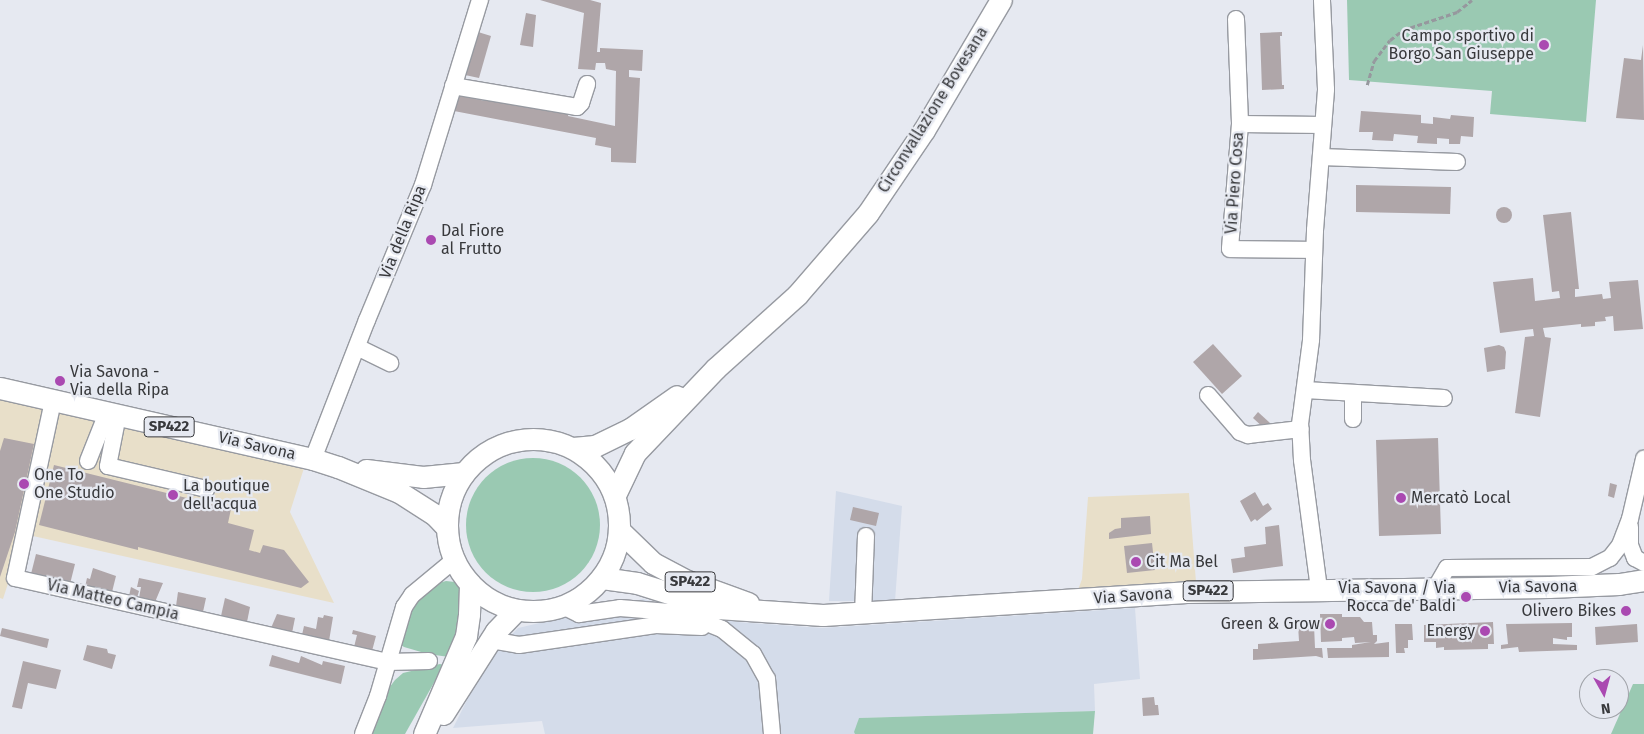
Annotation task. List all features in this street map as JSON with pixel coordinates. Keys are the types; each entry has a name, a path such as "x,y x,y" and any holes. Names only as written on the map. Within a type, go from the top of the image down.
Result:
{"main road":[{"name":"Circonvallazione Bovesana","path":"614,495 635,453 716,368 797,295 868,213 924,130 1001,0"},
{"name":"Circonvallazione Bovesana","path":"573,448 595,446 630,429 716,368"},
{"name":"Via Savona","path":"0,388 313,459 399,492 435,515 446,527"},
{"path":"530,438 552,440 573,448 591,460 614,495 619,513 620,531 611,564 602,578 584,594 563,606 540,611 516,610 491,600 470,584 454,560 448,544 446,527 448,508 454,489 464,473 488,451 508,442 530,438"},
{"name":"Via Savona","path":"338,467 423,477 464,473"},
{"name":"Via Savona","path":"620,531 653,563 678,577 772,612"},
{"name":"Via Savona","path":"602,578 637,583 717,608 823,615 863,614 1186,592 1318,589 1549,588 1619,584 1644,580"},
{"path":"430,734 452,688 466,636 470,584"},
{"path":"424,734 452,688 516,610"}],"street":[{"name":"Via della Ripa","path":"313,459 356,347 423,185 480,0"},
{"path":"1318,589 1300,429 1311,340 1314,250 1326,89 1322,0"},
{"name":"Via Piero Cosa","path":"1236,19 1240,124 1230,248 1314,250"},
{"path":"453,86 577,107 581,103 587,84"},
{"name":"Via Piero Cosa","path":"1240,124 1323,125"},
{"path":"1321,157 1457,162"},
{"path":"356,347 390,363"},
{"path":"1305,390 1444,398"},
{"path":"1353,394 1354,419"},
{"path":"1208,395 1240,432 1248,435 1300,429"},
{"name":"Via Matteo Campia","path":"53,400 15,578 387,662"},
{"path":"88,461 112,414"},
{"path":"112,414 108,466 206,489"},
{"path":"1436,588 1447,568 1592,567 1610,558 1620,545 1630,520 1644,459"},
{"path":"1630,520 1630,545 1635,558 1644,563"},
{"path":"863,614 866,536"},
{"path":"363,734 378,696 404,607 412,595 454,560"},
{"path":"563,606 579,614 620,608 682,613 722,629 753,654 767,679 772,734"},
{"path":"491,640 519,645 656,625 722,629"},
{"path":"387,662 429,661"}],"path":[{"path":"1367,84 1374,61 1390,40 1403,30 1457,12 1472,0"}],"shaded area":[{"path":"0,399 304,468 290,512 334,603 24,534 3,599 0,598"},
{"path":"836,491 902,506 895,601 829,601"},
{"path":"1189,493 1196,582 1078,590 1082,579 1088,497"},
{"path":"643,599 737,622 822,628 1135,608 1140,679 1094,684 1095,711 859,718 855,734 545,734 542,721 453,728 470,694 496,651 518,628"}],"green space":[{"path":"1347,0 1596,0 1586,122 1490,114 1492,91 1349,80"},
{"path":"533,458 559,463 570,469 580,478 589,488 595,499 600,525 595,551 589,562 580,572 570,581 559,587 533,592 507,587 496,581 486,572 477,562 471,551 466,525 471,499 477,488 486,478 496,469 507,463"},
{"path":"446,581 455,582 459,585 461,595 459,629 449,657 428,654 401,645 405,622 414,602 439,583"},
{"path":"440,664 444,665 405,734 371,734 386,692 395,680 403,673"},
{"path":"1633,684 1644,684 1644,734 1611,734 1618,719 1629,719 1629,693"},
{"path":"1095,711 1093,734 855,734 854,732 859,718"}],"building":[{"path":"540,0 590,0 601,3 597,52 600,52 600,48 643,50 642,71 629,70 629,77 640,78 636,163 611,162 611,148 595,145 596,138 454,111 459,96 486,101 488,93 570,107 568,116 615,126 616,71 606,69 605,63 596,63 595,70 578,69 584,13"},
{"path":"526,13 536,15 533,47 520,45"},
{"path":"478,32 491,36 479,78 465,75"},
{"path":"1282,32 1282,36 1280,36 1282,85 1284,85 1284,89 1262,90 1260,33"},
{"path":"1643,45 1644,120 1616,118 1624,58 1641,60"},
{"path":"1361,111 1421,115 1421,123 1433,124 1433,117 1450,119 1451,115 1474,117 1473,137 1461,136 1460,144 1449,144 1449,139 1437,138 1437,144 1417,143 1418,136 1394,134 1393,141 1372,140 1373,132 1359,132"},
{"path":"1356,185 1451,187 1450,214 1356,212"},
{"path":"1504,207 1512,215 1504,223 1496,215"},
{"path":"1571,212 1579,289 1575,289 1575,297 1602,294 1603,299 1611,298 1609,282 1638,280 1643,329 1614,331 1613,316 1605,317 1606,321 1595,322 1595,326 1581,327 1581,324 1543,328 1545,337 1551,338 1540,417 1515,413 1525,337 1534,336 1533,329 1500,333 1493,282 1533,278 1535,301 1560,298 1559,291 1552,292 1543,215"},
{"path":"1213,344 1242,376 1222,394 1193,362"},
{"path":"1499,345 1504,347 1506,352 1505,369 1487,372 1484,348"},
{"path":"1258,412 1270,423 1265,429 1253,418"},
{"path":"4,438 34,444 15,532 0,577 0,451"},
{"path":"1438,438 1441,534 1379,536 1376,440"},
{"path":"54,465 231,509 228,523 254,530 249,550 260,553 263,545 284,550 309,582 301,588 138,547 138,550 39,525"},
{"path":"1610,483 1617,485 1614,498 1608,496"},
{"path":"1255,492 1263,506 1268,503 1272,509 1257,521 1255,519 1251,522 1240,501"},
{"path":"853,507 879,513 876,526 850,520"},
{"path":"1150,516 1151,534 1109,539 1109,533 1121,528 1121,518"},
{"path":"1279,525 1283,566 1233,573 1231,559 1245,557 1244,547 1266,544 1265,527"},
{"path":"1152,543 1155,570 1127,573 1124,546"},
{"path":"36,554 75,564 70,584 31,574"},
{"path":"93,568 116,576 112,592 85,587 87,578 90,579"},
{"path":"139,578 163,583 155,602 139,598 141,587 137,587"},
{"path":"131,587 139,591 137,598 129,596"},
{"path":"178,592 206,598 203,612 176,606"},
{"path":"225,598 250,607 247,622 221,616"},
{"path":"277,614 295,618 292,633 271,628"},
{"path":"1320,614 1342,614 1342,617 1360,617 1364,622 1372,622 1373,635 1377,635 1377,641 1374,644 1389,642 1389,657 1328,658 1327,648 1352,648 1352,645 1371,642 1355,643 1354,637 1342,638 1342,641 1321,642"},
{"path":"324,615 333,617 329,641 302,635 304,626 316,629 318,617 323,618"},
{"path":"1493,622 1494,644 1488,644 1488,649 1444,650 1444,647 1436,648 1436,642 1424,642 1424,625"},
{"path":"1572,623 1572,637 1567,637 1567,640 1553,638 1553,644 1577,645 1577,650 1519,652 1518,647 1501,649 1501,645 1508,644 1506,624"},
{"path":"1395,624 1412,624 1413,640 1408,640 1408,648 1404,648 1405,653 1396,653"},
{"path":"1637,624 1638,642 1596,645 1595,627"},
{"path":"1298,625 1314,625 1315,648 1322,648 1323,658 1316,656 1253,660 1253,649 1258,649 1258,644 1299,641"},
{"path":"2,628 49,639 47,648 0,636"},
{"path":"353,630 376,636 372,651 354,647 357,635 352,634"},
{"path":"87,645 107,649 108,653 116,655 112,669 83,660"},
{"path":"272,655 299,663 301,656 322,665 323,661 345,666 341,684 269,666"},
{"path":"23,661 61,670 56,689 28,683 22,709 12,707"},
{"path":"1154,697 1155,705 1158,705 1159,715 1143,716 1142,698"}],"place":[{"name":"Campo sportivo di Borgo San Giuseppe","path":"1544,45"},
{"name":"Dal Fiore al Frutto","path":"431,240"},
{"name":"Via Savona - Via della Ripa","path":"60,381"},
{"name":"One To One Studio","path":"24,484"},
{"name":"La boutique dell'acqua","path":"173,495"},
{"name":"Mercatò Local","path":"1401,498"},
{"name":"Cit Ma Bel","path":"1136,562"},
{"name":"Via Savona / Via Rocca de' Baldi","path":"1466,597"},
{"name":"Olivero Bikes","path":"1626,611"},
{"name":"Green & Grow","path":"1330,624"},
{"name":"Energy","path":"1485,631"}]}
